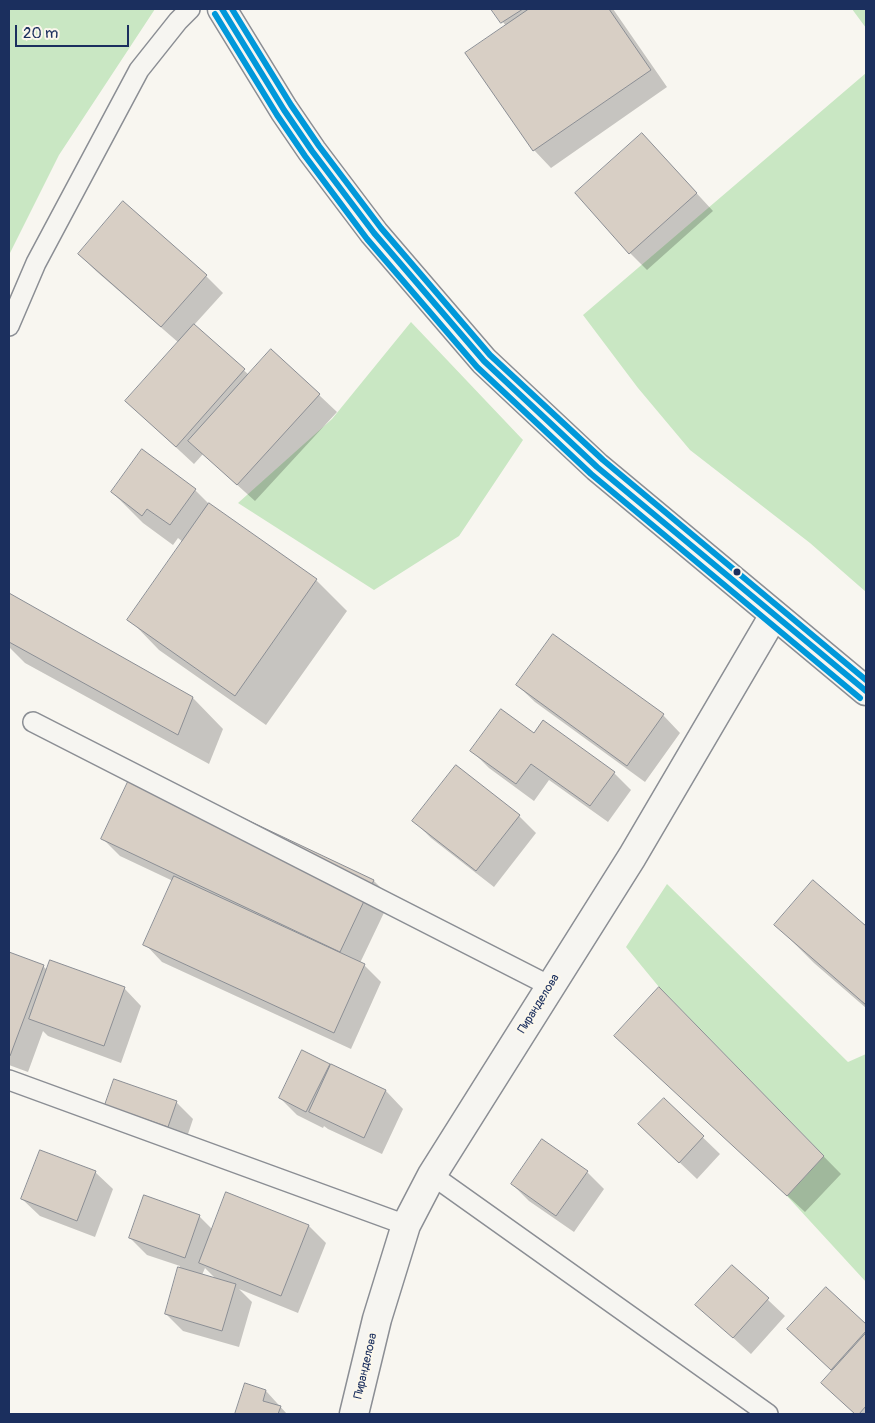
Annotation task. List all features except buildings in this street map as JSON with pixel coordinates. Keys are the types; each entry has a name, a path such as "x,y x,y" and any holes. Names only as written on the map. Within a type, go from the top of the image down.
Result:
{"main road":[{"path":"222,9 284,110 312,151 374,233 484,361 597,466 866,691"},
{"name":"Пиранделова","path":"354,1414 377,1319 406,1225 432,1175 632,857 774,615"}],"lane":[{"path":"9,326 36,264 139,70 178,21 190,9"},
{"path":"33,722 550,986"},
{"path":"9,1080 406,1225"},
{"path":"432,1175 768,1414"}],"green space":[{"path":"9,9 155,9 59,155 9,255"},
{"path":"852,9 866,9 866,28"},
{"path":"866,73 866,592 810,543 690,450 638,388 583,315"},
{"path":"411,322 523,440 459,536 374,590 238,503 332,419"},
{"path":"667,884 848,1062 866,1054 866,1282 787,1196 824,1156 659,987 626,947"}],"transit line":[{"path":"222,9 284,110 312,151 374,233 484,361 597,467 866,691"},
{"path":"232,9 291,105 319,146 381,228 490,355 603,460 866,680"},
{"path":"215,14 277,115 305,156 367,239 477,367 591,474 860,698"}]}
